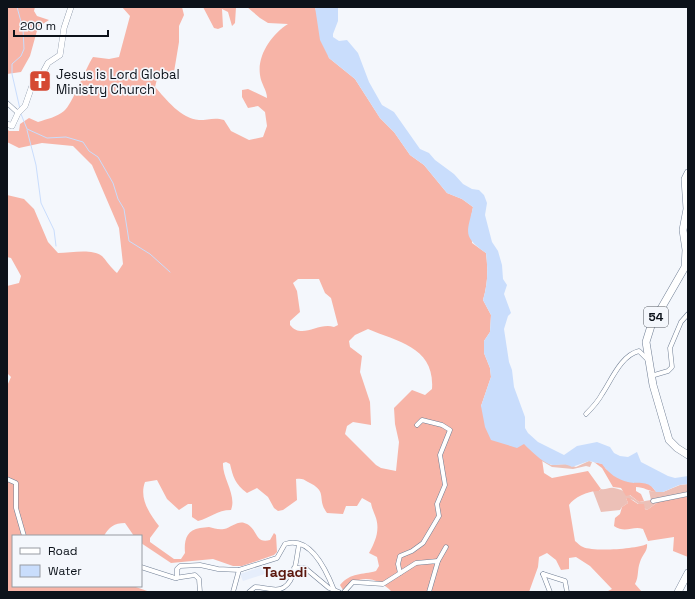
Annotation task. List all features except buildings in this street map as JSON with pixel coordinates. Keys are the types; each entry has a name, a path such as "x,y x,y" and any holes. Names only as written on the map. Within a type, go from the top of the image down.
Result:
{"highway":[{"name":"54","path":"688,173 685,179 687,209 683,230 685,264 676,284 648,331 646,346 652,376 669,440 677,448 688,455"},
{"path":"678,592 688,573"}],"main road":[{"path":"7,124 12,126 33,83 41,76 48,63 60,55 64,28 71,7"}],"street":[{"path":"7,103 20,112"},
{"path":"652,376 668,371 672,366 670,348 681,322 688,314"},
{"path":"586,414 602,395 616,370 631,355 637,351 641,352 649,361"},
{"path":"400,573 398,564 400,556 412,551 423,542 440,516 437,504 444,489 440,459 450,430 442,425 422,420 417,425"},
{"path":"7,479 16,483 16,508 24,535"},
{"path":"653,501 688,494"},
{"path":"177,578 177,569 182,565 200,565 218,569 239,570 277,558 283,546 287,543 306,548 317,557 325,568 336,591"},
{"path":"249,592 255,587 282,588 290,580 294,568 298,545"},
{"path":"429,592 438,561 446,547"},
{"path":"344,592 353,582 360,581 379,585 420,561 438,561"},
{"path":"142,567 177,578 195,575 199,579 200,592"},
{"path":"294,568 307,569 336,591"},
{"path":"233,592 239,570"},
{"path":"550,592 543,574 565,581 567,592"}],"shaded area":[{"path":"7,7 35,7 34,11 37,16 49,20 38,27 30,56 21,72 7,74"},
{"path":"122,7 182,7 184,15 179,26 179,42 174,72 170,77 157,79 155,87 174,108 192,119 221,119 224,120 231,131 249,140 263,137 267,126 265,112 258,106 248,108 242,97 242,90 248,89 267,98 260,75 261,60 263,53 271,39 288,24 268,23 247,7 315,7 329,58 355,79 380,118 394,132 410,155 424,165 447,193 462,199 473,207 471,218 472,243 486,253 487,276 483,300 491,315 490,332 484,341 484,353 490,368 491,377 481,406 542,459 544,473 552,478 588,471 601,489 599,491 582,495 569,505 575,541 588,549 605,550 642,546 647,544 647,549 639,565 635,584 642,592 606,592 612,589 590,566 576,557 569,558 569,569 561,570 556,560 547,553 539,557 538,567 529,592 392,592 380,583 368,579 355,581 343,590 340,585 348,578 376,571 379,566 377,557 369,553 375,541 377,532 376,518 371,503 362,498 357,506 346,506 343,514 327,513 318,489 305,480 296,479 297,500 283,510 278,511 274,508 268,497 257,488 247,493 243,490 235,480 230,464 226,462 223,463 223,469 231,492 231,510 222,511 198,521 192,517 192,504 188,504 179,510 167,499 157,480 145,482 143,488 144,500 159,526 150,538 150,542 174,559 181,559 185,553 187,537 195,529 208,527 224,529 241,522 251,527 262,540 270,540 274,533 276,535 277,552 274,555 242,566 233,566 213,559 171,563 142,544 142,535 133,535 125,523 112,526 105,535 12,535 12,587 136,587 150,592 7,592 7,386 11,377 7,373 7,286 19,283 21,276 11,258 7,257 7,195 24,199 34,209 48,242 58,253 92,252 102,256 117,273 123,264 119,228 92,165 73,146 42,143 19,148 7,142 7,129 9,131 19,131 20,124 29,118 38,122 61,113 71,102 93,57 109,59 119,57 130,16","holes":["298,279 319,279 325,293 331,298 338,325 334,327 328,326 305,331 295,329 290,325 290,321 300,312 297,291 293,283","368,329 402,343 421,355 427,364 431,375 432,389 425,395 412,390 394,408 395,424 399,442 396,471 381,468 376,465 345,434 347,426 353,422 371,425 370,402 360,372 362,356 350,347 349,341 355,335"]},
{"path":"203,7 236,7 235,23 232,26 228,12 222,9 223,27 218,29 214,28"},
{"path":"542,459 551,465 566,464 576,467 589,461 592,462 590,467 586,466 573,469 552,467 542,461"},
{"path":"594,462 603,464 606,469 629,482 638,481 650,484 656,492 636,487 636,491 641,494 644,501 639,502 630,495 626,496 621,488 613,487 602,468"},
{"path":"688,484 688,496 658,502 647,510 633,500 626,498 628,503 620,510 601,512 593,491 611,488 617,489 627,493 639,502 651,500 649,491 663,492 680,485"},
{"path":"688,496 688,557 673,551 674,537 648,541 643,529 622,529 614,526 615,518 620,514 622,507 628,503 626,498 629,498 638,504 644,504 645,509 647,510 658,502"},
{"path":"266,565 268,573 243,581 240,574"}],"water":[{"path":"315,7 338,7 338,21 333,37 339,41 347,40 358,53 369,82 382,105 394,112 420,149 429,153 435,160 454,174 463,184 472,189 479,190 484,195 487,203 485,215 492,242 498,251 502,265 503,279 507,285 504,294 511,313 508,316 504,329 514,387 525,417 525,428 528,433 538,442 564,455 577,446 597,442 610,447 614,453 620,456 628,457 637,452 641,462 668,476 675,478 688,476 688,484 679,485 663,492 656,492 650,485 644,483 632,483 617,478 602,464 589,461 572,467 565,465 553,465 546,463 524,444 517,448 491,440 485,427 481,406 491,377 490,368 484,353 484,341 490,332 491,315 483,300 487,276 486,253 473,242 468,233 473,207 462,199 447,193 424,165 410,155 394,132 380,118 355,79 329,58 320,40"}],"waterway":[{"path":"17,7 23,29 24,49 21,56 12,64 12,74 20,109"},
{"path":"21,114 27,129 47,138 66,137 83,142 89,151 98,157 113,183 118,199 124,209 129,241 150,254 170,272"},
{"path":"27,130 36,165 41,203 54,230 56,246"}],"place":[{"name":"Jesus is Lord Global Ministry Church","path":"40,81"}],"district":[{"name":"Tagadi","path":"285,572"}]}
